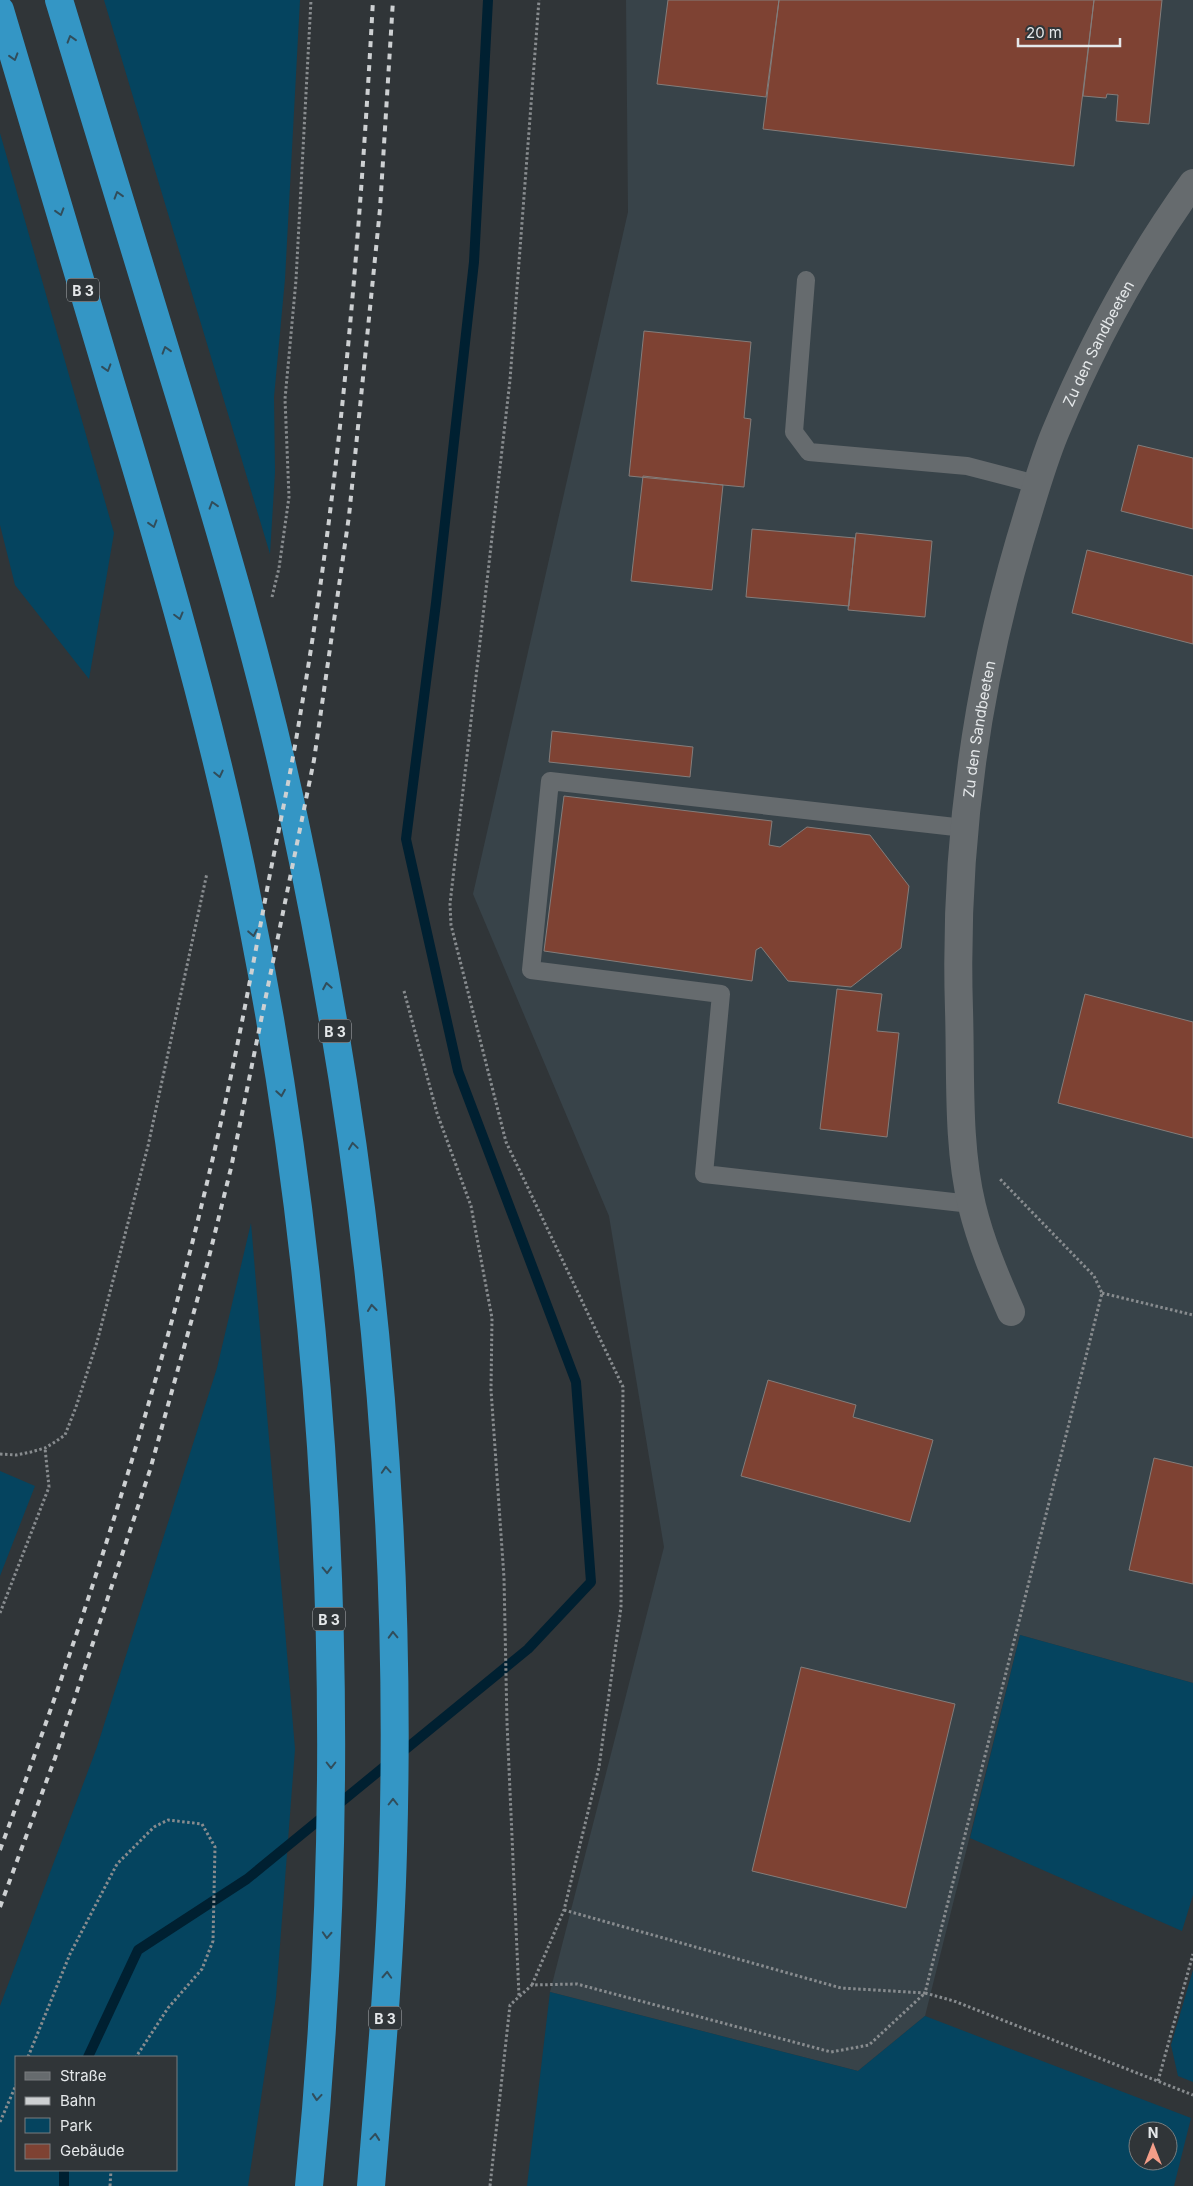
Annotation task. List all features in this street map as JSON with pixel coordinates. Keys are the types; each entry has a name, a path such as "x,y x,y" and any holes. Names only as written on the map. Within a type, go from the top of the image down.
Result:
{"highway":[{"name":"B 3","path":"58,0 227,552 264,688 296,824 323,962 346,1099 379,1377 389,1518 394,1683 393,1851 385,2018 371,2186"},
{"name":"B 3","path":"0,10 167,569 205,714 234,838 262,973 284,1108 302,1245 316,1382 325,1522 331,1716 329,1886 323,2016 309,2186"}],"street":[{"name":"Zu den Sandbeeten","path":"1011,1312 984,1246 971,1204 963,1140 958,965 959,899 964,828 978,718 1010,574 1036,484 1054,435 1086,363 1118,299 1163,225 1193,183"}],"lane":[{"path":"806,280 794,432 809,452 967,466 1036,484"},
{"path":"964,828 550,781 531,970 721,994 704,1174 971,1204"}],"path":[{"path":"270,606 279,568 289,496 285,399 296,280 311,0"},
{"path":"0,1454 16,1455 44,1448 64,1434 76,1407 96,1342 148,1146 209,866"},
{"path":"404,991 437,1112 471,1206 492,1318 491,1390 504,1578 507,1723 519,1996"},
{"path":"532,1985 577,1984 831,2052 869,2045 925,1993 1102,1293 1094,1276 997,1176"},
{"path":"1102,1293 1193,1315"},
{"path":"0,1612 48,1487 44,1448"},
{"path":"28,2056 70,1954 117,1864 154,1827 168,1820 202,1824 215,1847 213,1940 202,1969 168,2008 137,2056"},
{"path":"490,2186 510,2005 532,1985 564,1910 841,1988 925,1993 954,2001 1193,2095"},
{"path":"1158,2082 1193,1954"},
{"path":"0,2122 15,2087"},
{"path":"110,2186 112,2171"}],"shaded area":[{"path":"626,0 1193,0 1193,1683 1020,1635 925,2016 858,2071 550,1992 664,1547 609,1216 473,894 628,212"}],"green space":[{"path":"104,0 300,0 285,279 274,397 275,472 270,554"},
{"path":"0,133 114,533 89,679 15,585 0,525"},
{"path":"251,1223 295,1749 276,1997 248,2186 0,2186 0,2006 97,1747 217,1368"},
{"path":"0,1471 35,1486 0,1576"},
{"path":"1020,1635 1193,1683 1193,1895 1182,1931 970,1838"},
{"path":"1193,1970 1193,2082 1178,2076 1171,2045"},
{"path":"550,1992 858,2071 925,2016 1191,2118 1178,2170 1178,2121 1128,2121 1128,2171 1178,2171 1174,2186 527,2186"}],"building":[{"path":"668,0 779,0 766,97 657,84"},
{"path":"779,0 1094,0 1074,166 763,129"},
{"path":"1094,0 1162,0 1149,124 1116,121 1118,95 1107,94 1106,98 1083,96"},
{"path":"644,331 751,342 744,418 751,419 744,487 629,476"},
{"path":"1138,445 1193,458 1193,529 1121,511"},
{"path":"643,476 723,485 712,590 631,581"},
{"path":"752,529 855,538 849,606 746,597"},
{"path":"856,533 932,541 925,617 848,610"},
{"path":"1087,550 1193,576 1193,644 1072,613"},
{"path":"552,731 693,747 690,777 549,762"},
{"path":"564,796 772,821 769,845 780,847 807,827 870,835 909,886 901,948 851,987 788,981 761,947 756,950 752,981 544,951"},
{"path":"837,989 882,994 877,1031 899,1033 887,1137 820,1129"},
{"path":"1085,994 1193,1022 1193,1138 1058,1103"},
{"path":"768,1380 856,1405 853,1417 933,1440 910,1522 741,1476"},
{"path":"1154,1458 1193,1467 1193,1584 1129,1570"},
{"path":"801,1667 955,1704 906,1908 752,1871"}],"waterway":[{"path":"88,2056 138,1950 247,1879 528,1649 591,1582 576,1382 458,1071 406,839 436,603 474,262 488,0"},
{"path":"64,2171 64,2186"}],"railway":[{"path":"0,1850 33,1761 94,1581 150,1398 176,1307 199,1214 240,1031 290,774 315,622 327,534 338,445 355,267 373,0"},
{"path":"0,1907 55,1758 150,1470 208,1261 231,1168 314,760 349,516 380,209 393,0"}]}
